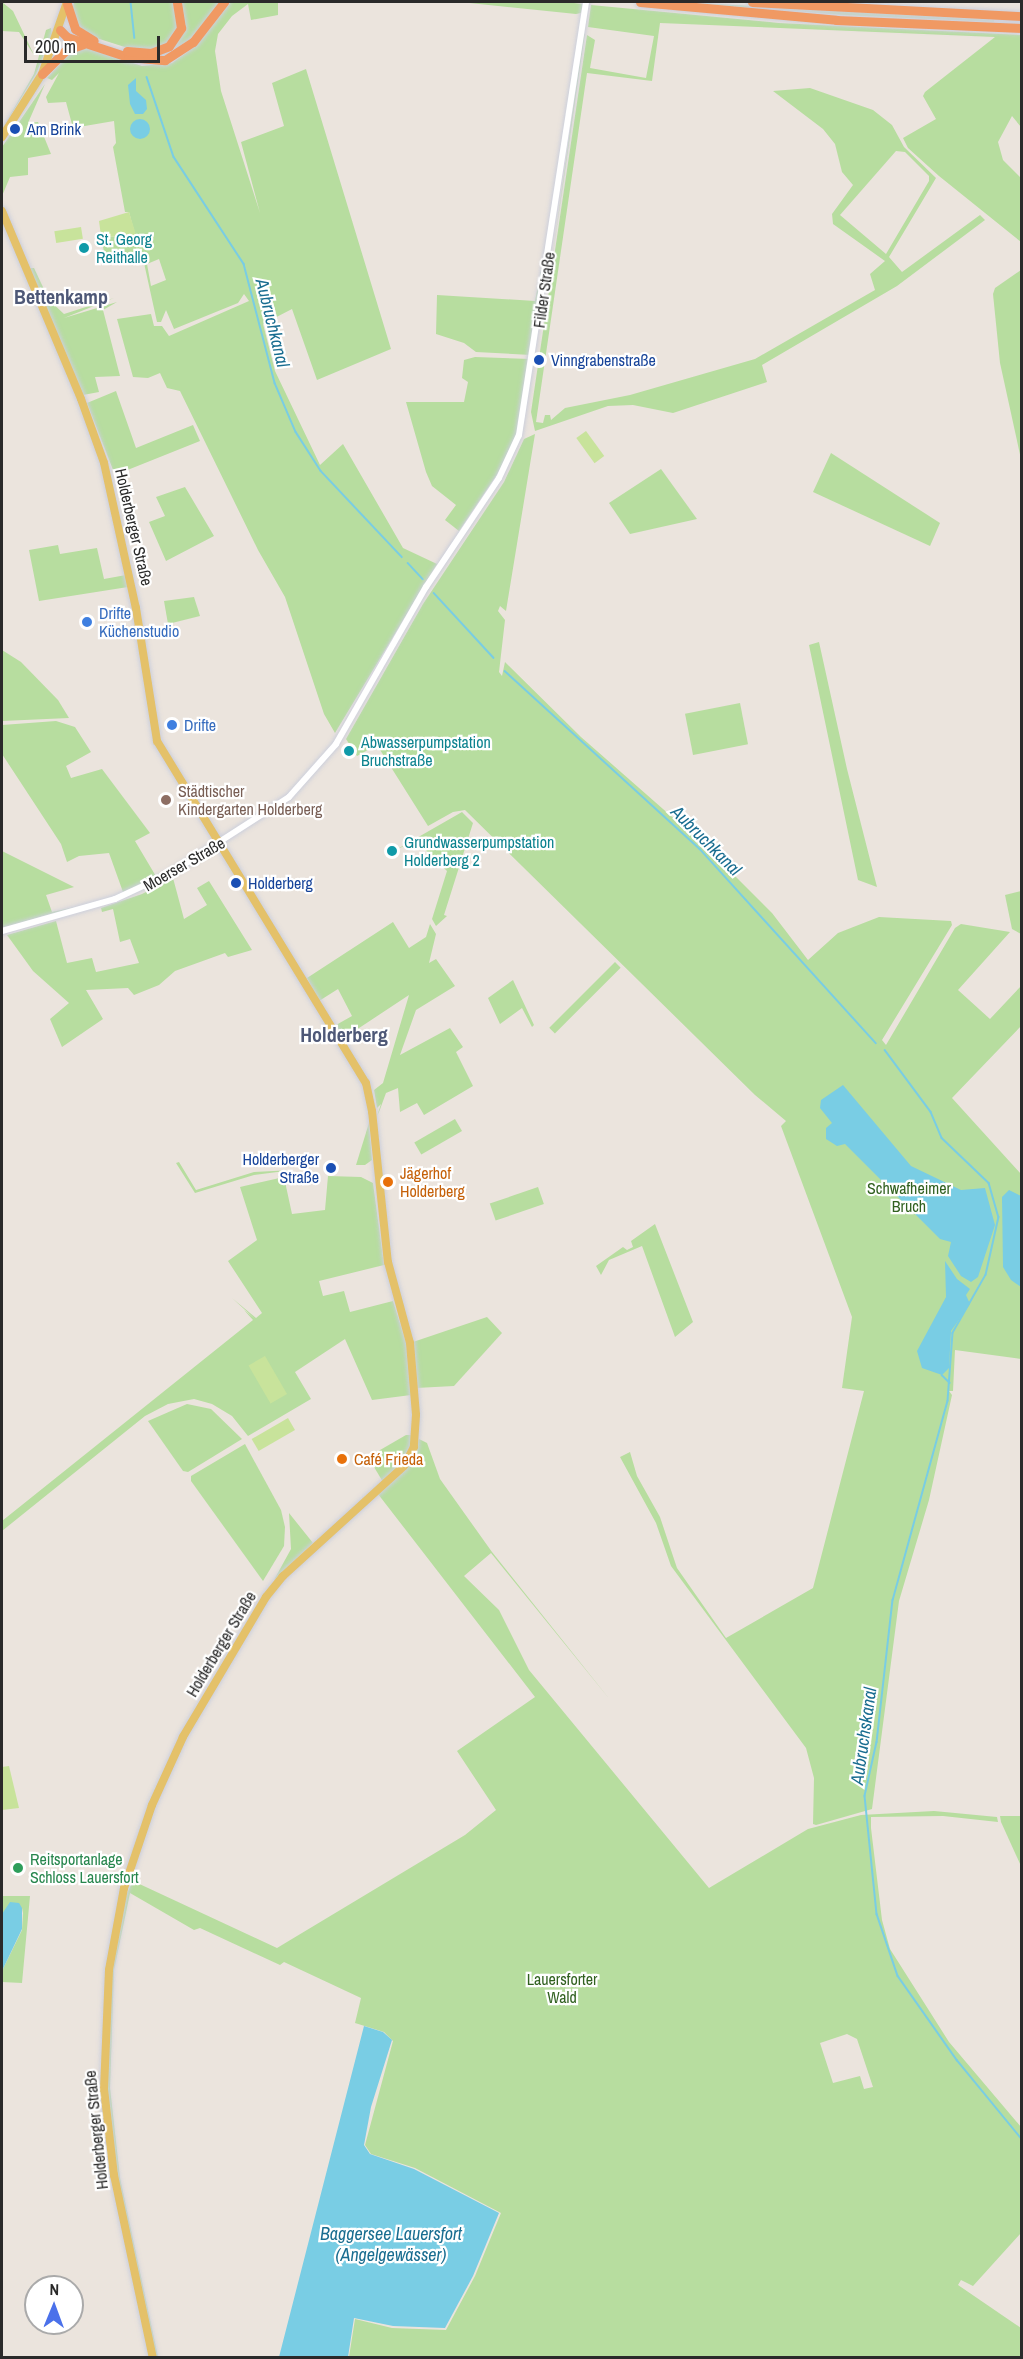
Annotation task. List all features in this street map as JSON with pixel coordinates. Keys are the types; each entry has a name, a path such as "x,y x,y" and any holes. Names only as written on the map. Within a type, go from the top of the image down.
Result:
{"highway":[{"path":"67,3 75,29 90,42 136,53 161,50 179,33 182,17 177,2"},
{"path":"60,30 138,60 165,60 193,42 224,2"},
{"path":"640,2 836,20 1022,28"},
{"path":"752,2 1022,16"},
{"path":"42,74 69,48 90,42"}],"main road":[{"path":"2,137 42,74 60,30 67,3"},
{"name":"Holderberger Straße","path":"2,211 81,399 104,463 136,608 157,741 218,845 366,1083 374,1122 388,1262 410,1343 417,1431 414,1447 404,1466 283,1576 266,1597 183,1737 152,1805 124,1888 109,1970 104,2089 114,2175 153,2358"}],"street":[{"name":"Filder Straße","path":"336,744 426,587 499,478 519,435 586,2"},
{"name":"Moerser Straße","path":"2,931 115,899 171,873 218,845 289,797 336,744"}],"green space":[{"path":"2,2 13,11 34,55 19,32 2,31"},
{"path":"74,2 173,2 177,27 168,42 154,49 131,49 90,36 79,27 72,11"},
{"path":"179,2 221,2 180,51 151,59 115,50 151,55 183,28"},
{"path":"231,2 278,2 278,15 251,20 248,4 232,16 218,34 215,51 221,91 260,213 241,142 284,126 272,83 306,69 391,349 317,380 292,309 263,324 275,371 320,465 343,444 403,548 437,564 335,733 324,714 285,597 258,550 180,391 167,388 160,373 148,378 133,377 117,319 151,314 154,326 162,326 169,336 249,301 244,294 238,303 174,329 166,310 161,322 157,322 142,254 105,257 101,236 136,238 129,212 125,212 113,147 116,143 114,121 73,128 66,102 48,103 46,97 59,73 52,80 47,78 72,51 84,47 142,66 172,63 197,45","holes":["159,259 166,280 151,286 147,264"]},
{"path":"460,2 583,4 581,13 576,14"},
{"path":"680,2 994,20 994,22 844,15"},
{"path":"591,5 779,23 1021,35 1021,127 1012,116 998,142 1003,160 1021,178 1021,242 939,176 908,148 903,138 936,119 923,96 925,92 995,37 660,23 652,81 587,73 536,422 543,423 545,415 550,415 551,420 565,408 630,395 755,359 875,290 870,274 885,261 833,224 832,214 853,185 842,172 835,144 823,129 773,91 810,88 873,110 892,125 904,147 936,178 889,257 902,272 980,215 985,220 897,286 762,365 767,382 673,413 633,405 608,406 535,431 531,412 587,35 595,40 590,68 646,78 654,36 588,27","holes":["896,151 905,152 929,176 929,181 886,254 840,215"]},
{"path":"51,28 52,35 36,74 2,129 34,74 46,30"},
{"path":"585,32 558,219 551,268 583,38"},
{"path":"45,84 28,123 38,122 51,154 28,158 28,175 10,177 2,196 2,147"},
{"path":"129,212 137,238 101,236 99,221"},
{"path":"81,227 83,239 56,243 54,231"},
{"path":"545,251 531,355 476,352 464,343 436,334 437,295 535,301"},
{"path":"30,268 34,268 49,300 64,314 114,298 64,318 117,302 103,310 120,376 95,377 99,392 83,395"},
{"path":"1021,270 1021,459 1000,363 993,294 995,288"},
{"path":"475,357 530,359 517,435 506,461 459,531 445,520 456,505 432,486 406,402 464,402 468,382 462,378 464,360"},
{"path":"116,391 136,448 193,425 200,441 115,475 87,403"},
{"path":"586,431 604,456 595,463 576,438"},
{"name":"Schwafheimer Bruch","path":"535,434 506,611 500,606 498,611 505,620 499,672 502,676 505,662 581,737 704,845 772,913 808,960 838,933 879,917 951,921 952,925 882,1040 886,1045 955,928 961,924 1010,932 958,990 990,1019 1021,986 1021,1026 952,1098 1021,1174 1021,1359 955,1350 953,1391 949,1391 952,1395 929,1500 899,1601 872,1809 816,1825 813,1824 814,1778 806,1748 671,1566 656,1523 620,1457 630,1452 637,1476 660,1517 677,1568 726,1638 813,1588 864,1391 842,1388 852,1317 781,1126 786,1121 755,1095 465,810 453,812 428,826 377,745 357,756 346,739 423,604 504,482 524,439"},
{"path":"831,453 940,523 930,546 813,492"},
{"path":"661,469 697,519 630,534 609,503"},
{"path":"185,487 214,536 166,561 149,522 165,516 156,497"},
{"path":"58,545 60,554 97,548 104,579 126,575 128,587 39,601 29,550"},
{"path":"194,597 200,616 168,624 164,601"},
{"path":"819,642 847,769 877,887 858,880 809,645"},
{"path":"2,650 21,662 58,700 69,718 2,721"},
{"path":"740,703 748,744 693,755 685,714"},
{"path":"56,721 75,727 91,752 66,766 71,778 102,769 150,833 135,841 157,878 123,892 109,853 79,856 67,862 61,844 2,754 2,725"},
{"path":"462,812 473,823 444,915 447,916 436,926 432,919 447,871 415,840 387,855"},
{"path":"2,851 74,887 46,895 52,912 76,907 2,928"},
{"path":"173,878 184,919 207,905 197,888 209,881 252,950 228,957 225,953 175,971 159,985 134,995 128,988 86,990 103,1019 62,1047 50,1019 69,1003 33,971 7,935 56,921 67,963 92,958 96,972 139,963 130,939 120,942 113,909 102,912 101,908 142,894"},
{"path":"1022,891 1021,934 1012,929 1005,895"},
{"path":"393,922 409,948 426,937 430,924 436,934 429,963 436,959 455,986 416,1010 400,1055 450,1028 463,1047 456,1052 473,1086 424,1115 417,1103 400,1112 398,1088 386,1093 377,1116 381,1104 377,1108 374,1090 383,1083 409,995 344,1038 336,1025 352,1016 338,989 319,1001 307,978"},
{"path":"615,962 621,968 555,1033 549,1028"},
{"path":"513,980 534,1025 532,1027 522,1008 500,1024 488,998"},
{"path":"455,1119 462,1131 421,1155 414,1142"},
{"path":"369,1123 372,1160 365,1165 356,1165"},
{"path":"179,1162 196,1190 254,1172 293,1170 254,1175 195,1193 176,1163"},
{"path":"328,1176 361,1177 373,1183 384,1265 319,1281 323,1296 344,1291 350,1312 393,1301 407,1346 411,1395 372,1400 345,1339 295,1372 311,1399 248,1436 232,1416 212,1404 194,1399 168,1404 145,1416 2,1531 2,1521 253,1320 244,1310 255,1319 232,1298 256,1318 262,1313 228,1261 257,1240 240,1187 284,1177 292,1214 325,1210"},
{"path":"538,1187 544,1204 496,1221 490,1204"},
{"path":"655,1224 693,1322 675,1337 642,1246 609,1260 601,1275 596,1266 623,1247 627,1250 633,1247 631,1241"},
{"path":"487,1317 502,1333 454,1386 416,1388 413,1342"},
{"path":"265,1356 287,1394 271,1404 249,1366"},
{"path":"187,1404 211,1409 242,1439 188,1472 183,1471 148,1421"},
{"path":"288,1418 295,1430 259,1451 252,1439"},
{"path":"406,1435 412,1435 412,1442 403,1463 383,1482 368,1457"},
{"name":"Lauersforter Wald","path":"419,1439 427,1443 440,1479 492,1552 611,1701 491,1553 464,1576 499,1610 529,1670 709,1888 808,1829 861,1815 934,1811 997,1817 998,1822 943,1816 871,1817 871,1828 882,1920 890,1949 949,2042 1021,2127 1021,2233 973,2286 961,2280 958,2285 1021,2328 1021,2357 349,2357 355,2319 392,2328 446,2330 475,2276 501,2213 415,2168 371,2154 365,2145 393,2041 384,2032 355,2023 361,1998 284,1962 280,1965 200,1928 194,1930 130,1893 114,1970 110,2088 120,2178 158,2357 155,2357 122,2205 106,2086 108,1999 126,1895 133,1881 277,1948 465,1835 496,1810 457,1751 535,1697 378,1494 409,1464","holes":["847,2034 857,2039 873,2087 864,2089 860,2076 833,2083 820,2043"]},
{"path":"245,1444 281,1510 285,1527 284,1546 263,1581 191,1481 191,1476"},
{"path":"289,1513 313,1543 274,1580 291,1549"},
{"path":"9,1766 19,1808 2,1810 2,1767"},
{"path":"1000,1816 1021,1816 1021,1866 1001,1822"},
{"path":"3,1896 30,1896 22,1983 2,1982 2,1971 22,1930 23,1913 22,1908 2,1914"}],"water":[{"path":"136,78 136,91 146,100 147,109 143,114 135,114 130,104 128,85"},
{"path":"140,119 147,122 150,129 147,136 140,139 133,136 130,129 133,122"},
{"path":"843,1085 911,1166 961,1190 985,1188 995,1225 978,1277 971,1282 961,1276 948,1256 951,1242 940,1239 845,1144 837,1146 826,1139 826,1128 832,1123 820,1108 821,1100"},
{"path":"1009,1190 1021,1196 1021,1287 1011,1280 1003,1267 1002,1197"},
{"path":"945,1261 957,1279 970,1289 966,1295 970,1304 951,1331 949,1368 942,1375 922,1368 917,1351 946,1297"},
{"path":"10,1902 19,1903 22,1908 22,1929 2,1971 2,1914"},
{"name":"Baggersee Lauersfort (Angelgewässer)","path":"364,2026 383,2032 392,2040 371,2107 364,2145 370,2154 414,2169 499,2213 473,2276 445,2328 393,2326 354,2318 348,2357 279,2357"}],"waterway":[{"name":"Aubruchkanal","path":"131,2 135,38"},
{"name":"Aubruchkanal","path":"147,77 174,157 244,264 275,383 296,432 321,471 402,557"},
{"name":"Aubruchkanal","path":"408,563 423,579"},
{"name":"Aubruchkanal","path":"434,593 494,658"},
{"name":"Aubruchkanal","path":"505,671 700,849 876,1043"},
{"name":"Aubruchskanal","path":"885,1050 931,1112 942,1138 989,1183 999,1217 986,1275 953,1333 948,1401 893,1600 877,1742 865,1796 877,1914 898,1976 957,2060 1022,2139"},
{"name":"Aubruchskanal","path":"942,1375 950,1383"}],"place":[{"name":"Am Brink","path":"15,129"},
{"name":"St. Georg Reithalle","path":"84,248"},
{"name":"Vinngrabenstraße","path":"539,360"},
{"name":"Drifte Küchenstudio","path":"87,622"},
{"name":"Drifte","path":"172,725"},
{"name":"Abwasserpumpstation Bruchstraße","path":"349,751"},
{"name":"Städtischer Kindergarten Holderberg","path":"166,800"},
{"name":"Grundwasserpumpstation Holderberg 2","path":"392,851"},
{"name":"Holderberg","path":"236,883"},
{"name":"Holderberger Straße","path":"331,1168"},
{"name":"Jägerhof Holderberg","path":"388,1182"},
{"name":"Café Frieda","path":"342,1459"},
{"name":"Reitsportanlage Schloss Lauersfort","path":"18,1868"}],"district":[{"name":"Bettenkamp","path":"61,296"},
{"name":"Holderberg","path":"344,1034"}]}
